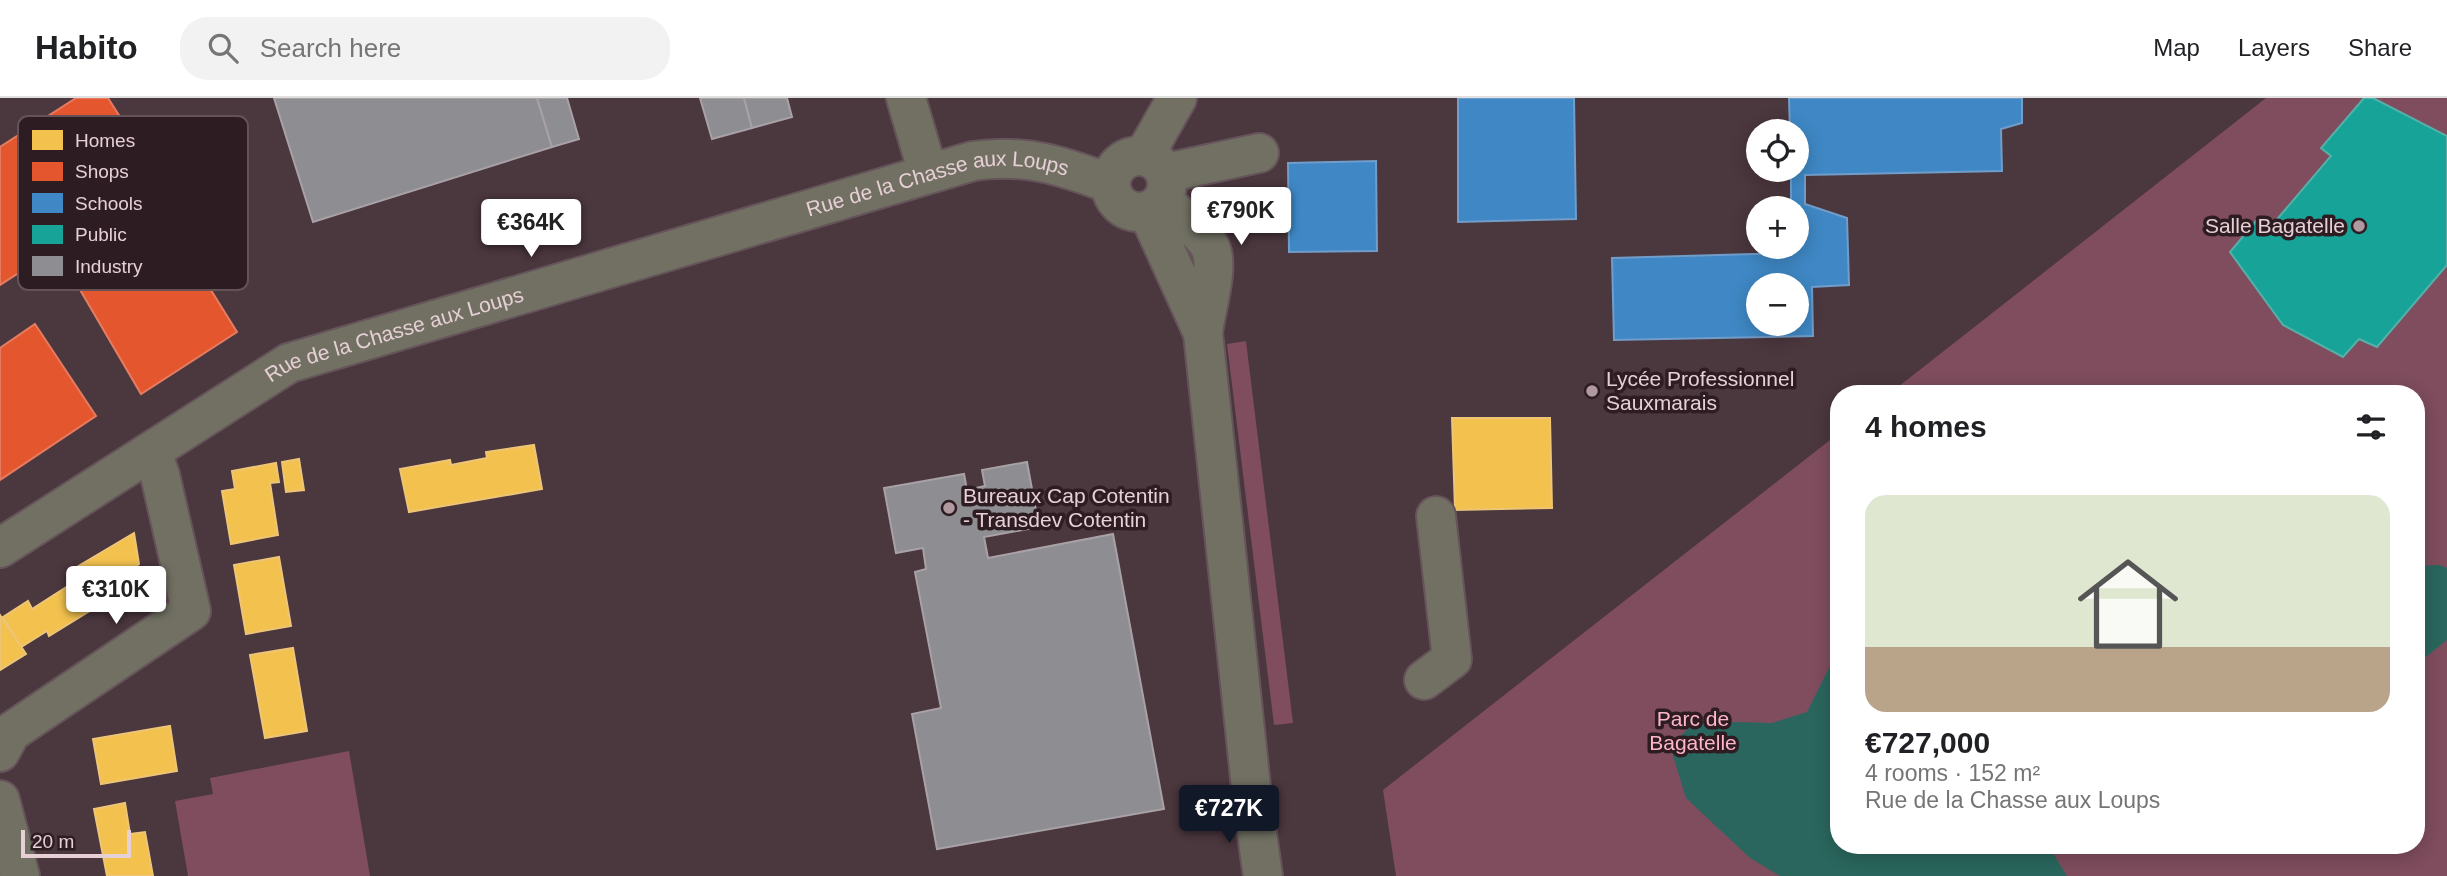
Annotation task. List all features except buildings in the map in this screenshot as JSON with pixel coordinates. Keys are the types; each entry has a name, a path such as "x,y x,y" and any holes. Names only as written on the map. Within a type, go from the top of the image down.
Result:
{"street":[{"path":"905,98 928,173"},
{"path":"1177,98 1155,186 1199,233 1210,247 1214,260 1203,333 1263,876"},
{"name":"Rue de la Chasse aux Loups","path":"0,548 289,363 973,161 998,157 1020,158 1070,169 1111,184 1113,174 1125,160 1155,186 1259,153"},
{"path":"0,752 11,732 191,611 160,475 152,453"},
{"path":"1424,680 1452,659 1436,516"},
{"path":"0,800 20,876"}],"green space":[{"name":"Parc de Bagatelle","path":"2266,98 2447,98 2447,876 1396,876 1383,790 1830,440 1830,854 2425,854 2425,385 1900,385"},
{"path":"1246,341 1293,723 1274,725 1227,344"},
{"path":"349,751 370,876 188,876 175,801 213,794 210,778"}],"shaded area":[{"path":"2440,565 2447,568 2447,640 2425,658 2425,566"},
{"path":"1830,666 1830,854 2054,854 2067,876 1780,876 1750,858 1686,798 1670,746 1696,721 1772,723 1807,712"}],"place":[{"name":"Salle Bagatelle","path":"2359,226"},
{"name":"Lycée Professionnel Sauxmarais","path":"1592,391"},
{"name":"Bureaux Cap Cotentin - Transdev Cotentin","path":"949,508"}]}
